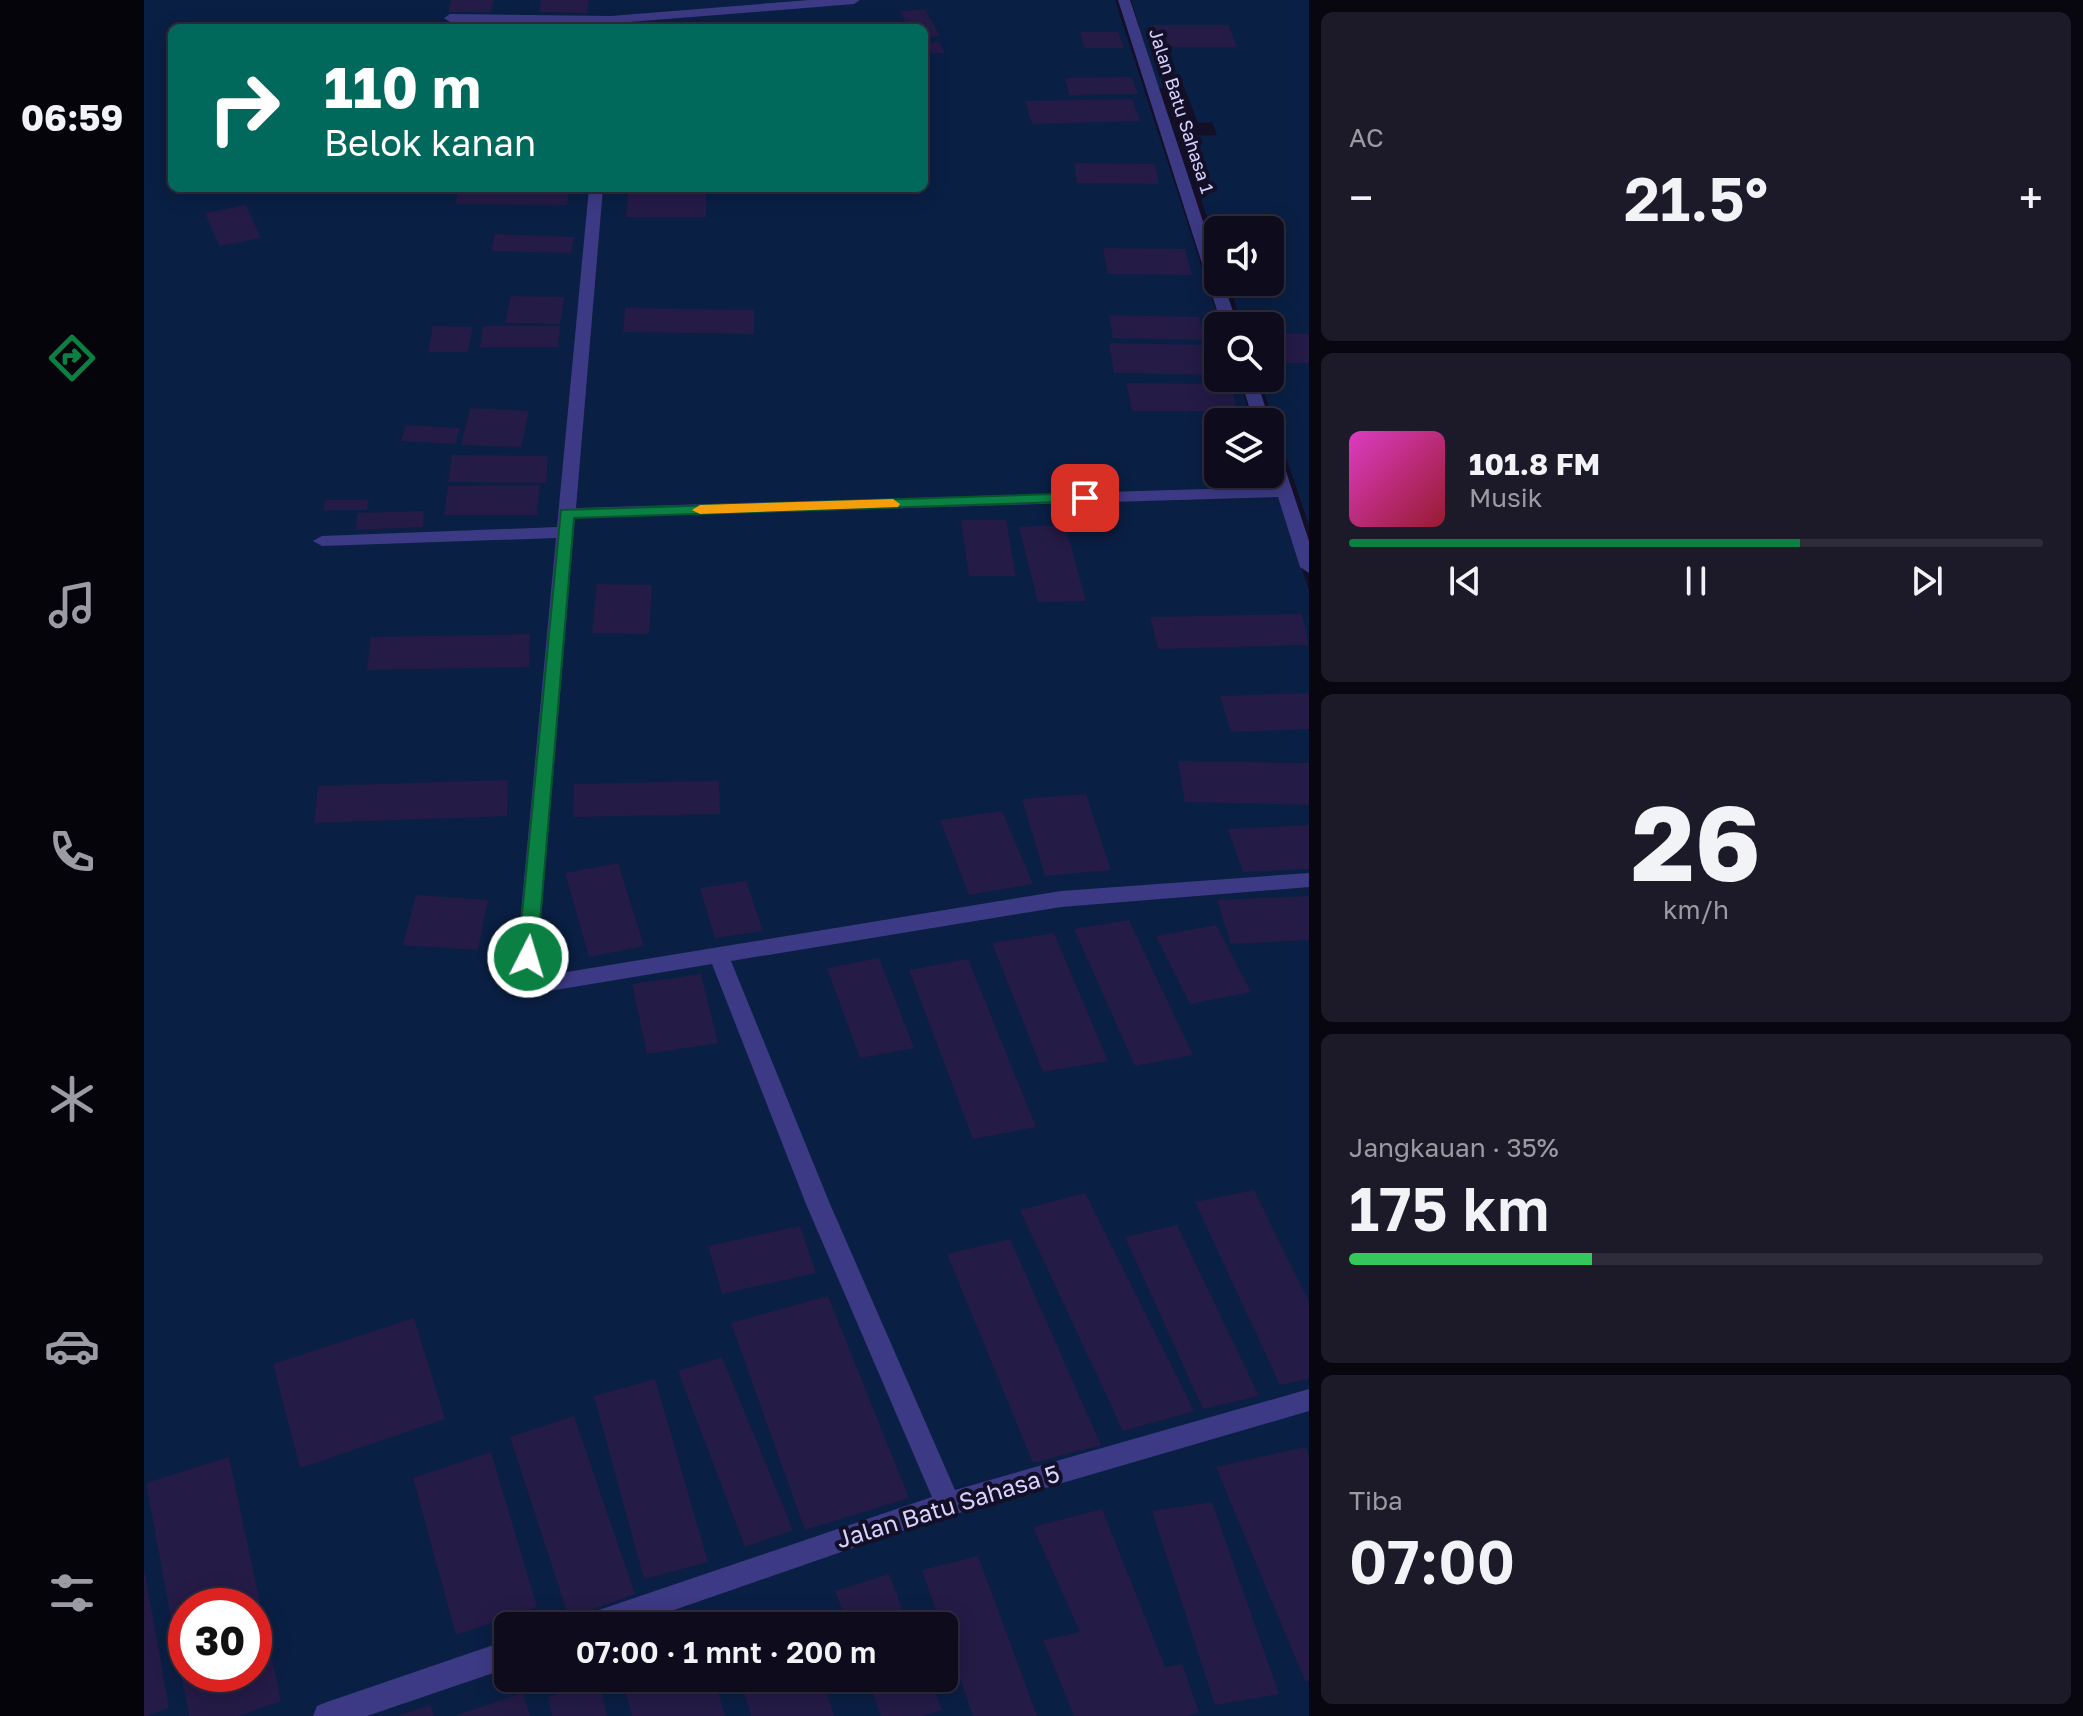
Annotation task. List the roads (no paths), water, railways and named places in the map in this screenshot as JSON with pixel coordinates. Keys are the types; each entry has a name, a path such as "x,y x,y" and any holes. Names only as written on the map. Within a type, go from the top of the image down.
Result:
{"street":[{"path":"450,18 611,24 854,0"},
{"name":"Jalan Batu Sahasa 1","path":"1124,0 1225,312"},
{"path":"596,192 525,987 1061,899 1309,880"},
{"path":"1282,488 1309,567"},
{"path":"322,541 565,523 1283,492"},
{"path":"719,956 818,1204 948,1504"},
{"name":"Jalan Batu Sahasa 5","path":"631,1612 948,1504 1309,1400"},
{"path":"328,1716 494,1659"}],"water":[{"path":"144,0 1309,0 1309,1716 144,1716"}]}
